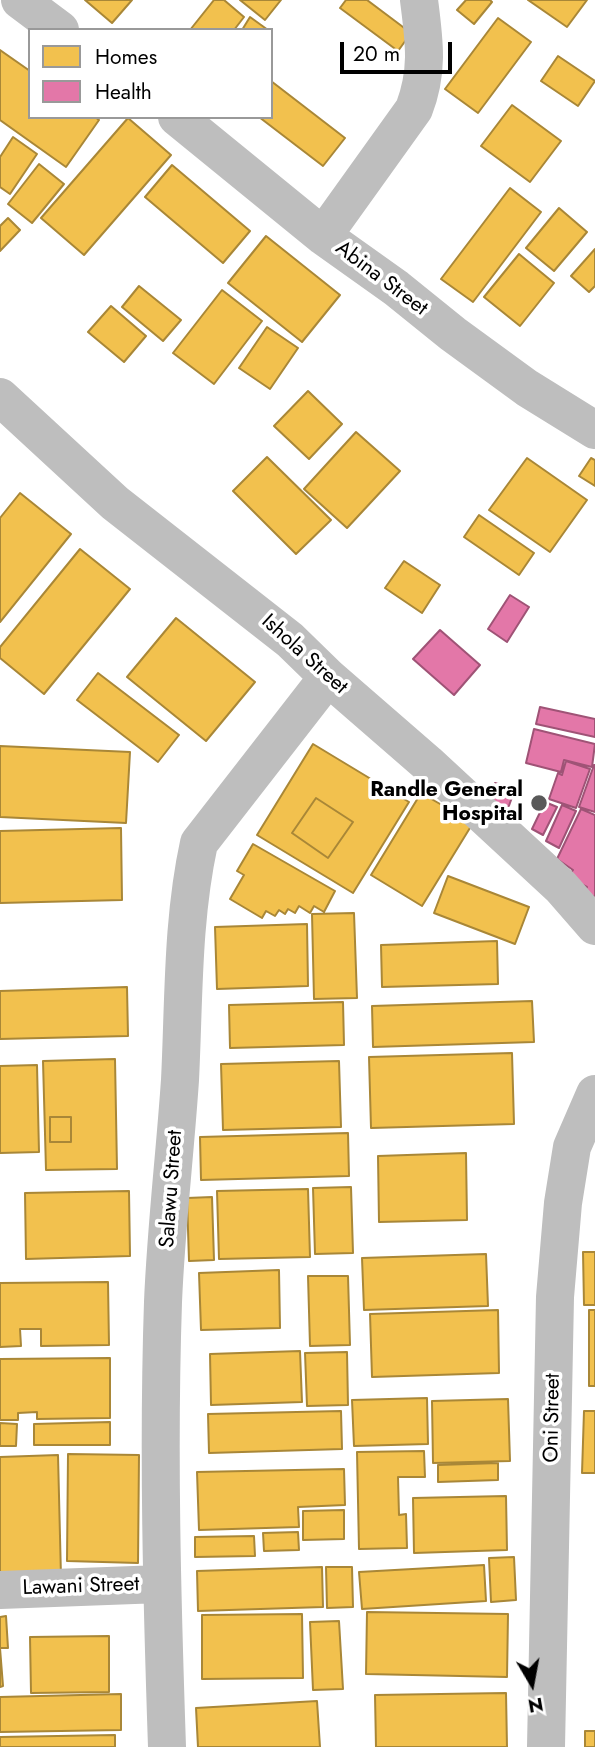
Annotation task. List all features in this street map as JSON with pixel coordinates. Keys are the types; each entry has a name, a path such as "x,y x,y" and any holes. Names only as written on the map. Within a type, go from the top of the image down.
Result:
{"street":[{"path":"20,0 57,28"},
{"path":"323,236 414,109 423,87 425,56 419,0"},
{"name":"Abina Street","path":"179,119 323,236 396,288 453,334 527,388 595,430"},
{"name":"Ishola Street","path":"0,397 116,503 290,640 561,887 595,926"},
{"name":"Salawu Street","path":"167,1747 161,1584 163,1301 180,1080 187,914 192,877 199,843 328,677"},
{"name":"Oni Street","path":"545,1747 555,1297 563,1203 572,1147 595,1094"},
{"name":"Lawani Street","path":"0,1590 161,1584"}],"building: Homes":[{"path":"85,0 132,0 112,23"},
{"path":"214,0 224,0 244,17 236,28 192,28"},
{"path":"240,0 281,0 265,20"},
{"path":"346,0 367,0 411,33 398,51 340,8"},
{"path":"466,0 492,2 474,24 457,10"},
{"path":"528,0 587,0 567,27"},
{"path":"250,17 265,28 243,28"},
{"path":"498,18 531,42 478,113 445,89"},
{"path":"0,50 28,70 28,119 99,120 66,167 0,120"},
{"path":"558,56 595,81 578,106 541,81"},
{"path":"273,83 345,138 323,166 262,119 273,119"},
{"path":"512,105 561,141 530,182 481,146"},
{"path":"127,119 171,155 84,255 41,218"},
{"path":"13,137 37,154 10,194 0,187 0,157"},
{"path":"39,164 64,184 32,223 8,204"},
{"path":"172,165 250,231 223,263 145,197"},
{"path":"510,188 541,212 473,302 441,279"},
{"path":"559,208 587,232 554,271 526,248"},
{"path":"8,218 20,230 0,251 0,226"},
{"path":"266,236 340,295 302,342 228,283"},
{"path":"595,249 595,286 589,292 571,276"},
{"path":"519,254 554,283 520,326 484,297"},
{"path":"139,286 181,320 163,341 122,307"},
{"path":"222,290 262,321 214,384 173,353"},
{"path":"111,306 146,336 124,362 88,332"},
{"path":"267,327 298,348 270,389 239,368"},
{"path":"308,391 342,424 309,459 274,426"},
{"path":"356,432 400,471 347,528 304,489"},
{"path":"267,457 331,520 296,554 233,491"},
{"path":"527,458 587,500 550,552 489,510"},
{"path":"591,458 595,460 595,486 579,476"},
{"path":"20,493 71,534 0,622 0,518"},
{"path":"479,515 534,553 519,575 464,537"},
{"path":"80,549 130,589 44,694 0,658 0,647"},
{"path":"404,561 440,585 422,613 385,588"},
{"path":"176,618 255,682 206,741 127,677"},
{"path":"98,673 179,735 158,762 77,700"},
{"path":"313,744 409,802 353,893 257,835","holes":["316,798 353,822 328,858 292,833"]},
{"path":"0,746 130,752 126,823 0,817"},
{"path":"421,793 473,823 422,906 371,875"},
{"path":"316,798 353,822 328,858 292,833"},
{"path":"121,828 122,900 0,903 0,831"},
{"path":"253,844 335,891 324,912 314,906 310,913 299,906 295,913 288,909 285,914 279,910 275,916 266,911 262,918 230,899 244,875 237,871"},
{"path":"448,876 529,907 515,944 434,913"},
{"path":"354,913 357,998 314,999 312,914"},
{"path":"307,924 308,986 217,989 215,927"},
{"path":"497,941 498,984 382,987 381,945"},
{"path":"127,987 128,1036 0,1039 0,991"},
{"path":"532,1001 534,1042 373,1047 372,1006"},
{"path":"343,1002 344,1045 230,1048 229,1005"},
{"path":"512,1053 514,1124 371,1128 369,1057"},
{"path":"115,1059 117,1169 46,1170 43,1061","holes":["50,1117 71,1117 71,1142 50,1142"]},
{"path":"339,1061 341,1127 223,1130 221,1064"},
{"path":"37,1065 39,1152 0,1153 0,1066"},
{"path":"50,1117 71,1117 71,1142 50,1142"},
{"path":"348,1133 349,1176 201,1180 200,1137"},
{"path":"466,1153 467,1220 379,1222 378,1156"},
{"path":"351,1187 353,1253 315,1254 313,1188"},
{"path":"308,1189 310,1257 219,1259 217,1191"},
{"path":"129,1191 130,1256 26,1259 25,1193"},
{"path":"212,1197 214,1260 189,1261 187,1198"},
{"path":"583,1252 595,1252 595,1305 584,1305"},
{"path":"486,1254 488,1306 364,1310 362,1258"},
{"path":"279,1270 280,1328 201,1330 199,1273"},
{"path":"308,1276 348,1276 350,1345 310,1346"},
{"path":"108,1282 109,1345 41,1346 41,1329 20,1329 21,1346 0,1347 0,1283"},
{"path":"498,1310 499,1373 372,1377 370,1314"},
{"path":"589,1310 595,1310 595,1386 589,1386"},
{"path":"300,1351 302,1402 211,1405 210,1354"},
{"path":"347,1352 348,1405 307,1406 305,1353"},
{"path":"110,1358 110,1418 37,1419 37,1412 18,1413 18,1420 0,1420 0,1359"},
{"path":"427,1398 428,1444 354,1446 352,1400"},
{"path":"508,1399 510,1461 433,1463 432,1401"},
{"path":"341,1411 342,1449 209,1453 208,1414"},
{"path":"584,1411 595,1411 595,1473 582,1473"},
{"path":"110,1422 110,1445 34,1445 34,1424"},
{"path":"0,1423 17,1424 16,1446 0,1446"},
{"path":"424,1451 425,1477 398,1477 399,1515 406,1514 407,1548 359,1549 357,1452"},
{"path":"68,1454 139,1455 138,1563 67,1561"},
{"path":"58,1455 61,1577 0,1579 0,1457"},
{"path":"498,1463 498,1480 438,1482 438,1465"},
{"path":"344,1469 345,1505 298,1507 299,1527 199,1530 197,1472"},
{"path":"506,1496 507,1550 414,1553 413,1498"},
{"path":"344,1510 344,1539 303,1540 303,1511"},
{"path":"298,1532 299,1550 264,1551 263,1533"},
{"path":"254,1536 255,1556 195,1557 195,1537"},
{"path":"514,1557 516,1600 491,1602 489,1558"},
{"path":"484,1565 486,1601 362,1609 359,1572"},
{"path":"322,1567 323,1607 198,1611 197,1571"},
{"path":"326,1567 352,1567 353,1607 327,1608"},
{"path":"367,1612 508,1614 507,1677 366,1674"},
{"path":"302,1614 303,1678 202,1679 202,1615"},
{"path":"6,1616 8,1648 0,1648 0,1617"},
{"path":"339,1621 343,1689 313,1690 310,1622"},
{"path":"109,1636 109,1692 31,1693 30,1637"},
{"path":"0,1648 3,1686 0,1687"},
{"path":"506,1693 507,1747 376,1747 375,1695"},
{"path":"121,1694 121,1730 0,1732 0,1697"},
{"path":"317,1701 320,1747 198,1747 196,1708"},
{"path":"585,1731 595,1731 595,1747 585,1747"},
{"path":"115,1735 115,1747 0,1747 0,1737"}],"building: Health":[{"path":"510,595 529,607 507,642 488,629"},
{"path":"440,630 480,665 454,695 413,659"},
{"path":"540,707 595,719 595,737 536,724"},
{"path":"534,729 595,744 592,767 564,760 561,772 526,763"},
{"path":"566,761 590,769 576,808 549,799 558,773 562,775"},
{"path":"595,765 595,812 579,807"},
{"path":"495,783 515,789 506,814 487,808"},
{"path":"545,802 557,807 543,835 532,829"},
{"path":"562,805 576,811 559,848 546,841"},
{"path":"581,809 595,815 595,897 584,892 587,887 577,882 570,874 573,870 557,859"}],"place":[{"name":"Randle General Hospital","path":"539,803"}]}
